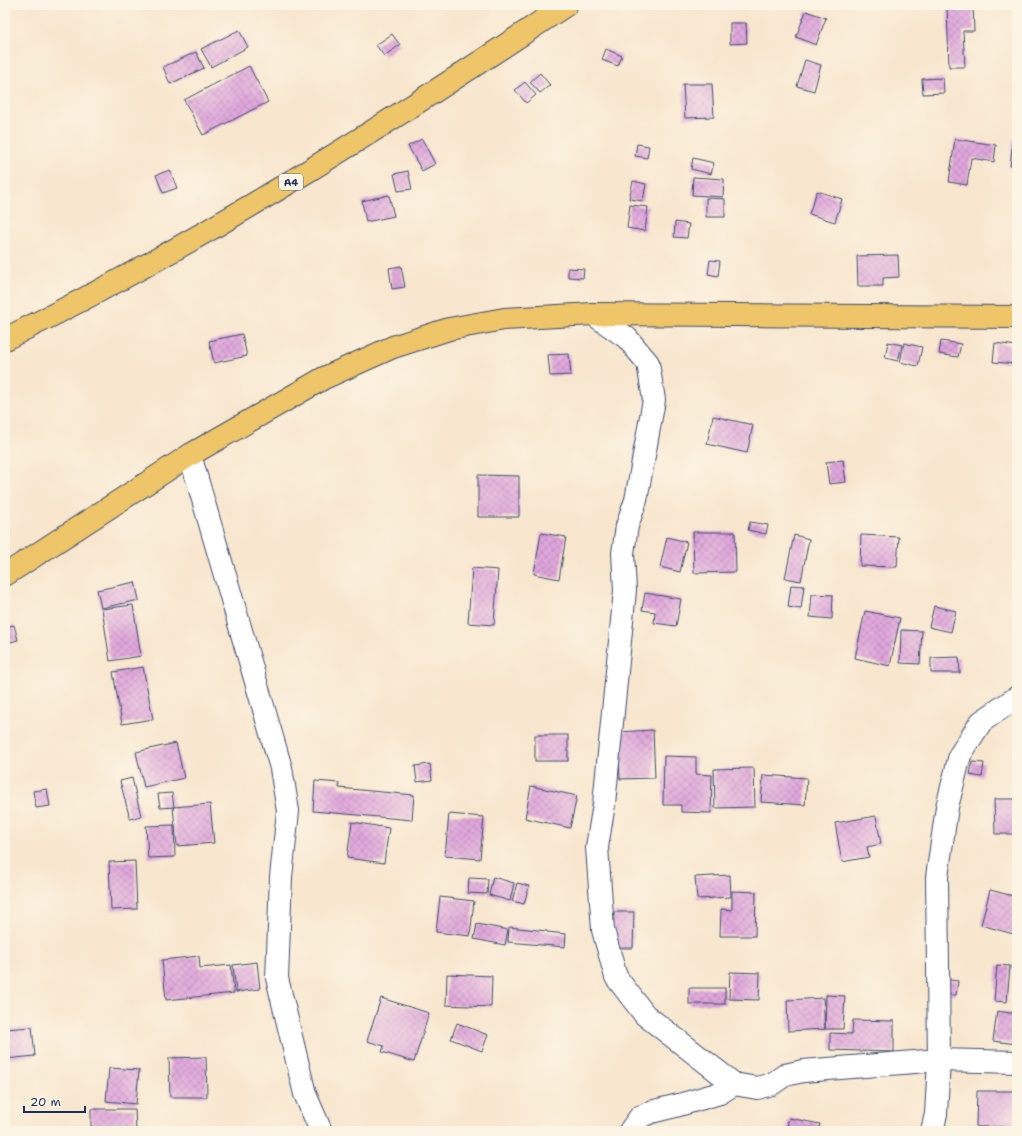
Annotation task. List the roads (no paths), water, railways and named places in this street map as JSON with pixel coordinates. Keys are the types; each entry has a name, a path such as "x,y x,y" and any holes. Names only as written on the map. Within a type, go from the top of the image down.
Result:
{"main road":[{"name":"A4","path":"5,339 148,265 263,199 468,70 566,5"},
{"path":"5,575 190,455 324,378 393,346 449,329 504,319 593,314 1017,317"}],"street":[{"path":"593,314 627,338 648,364 654,400 636,500 627,526 623,553 625,590 604,804 597,847 603,930 616,977 645,1015 734,1084 757,1088 772,1084 785,1075 803,1071 939,1060 1017,1062"},
{"path":"190,455 281,768 288,811 281,877 277,978 305,1094 321,1131"},
{"path":"932,1131 936,1114 939,1060 937,877 947,807 960,755 981,722 1017,697"},
{"path":"630,1131 640,1117 651,1112 720,1093 734,1084"}]}
